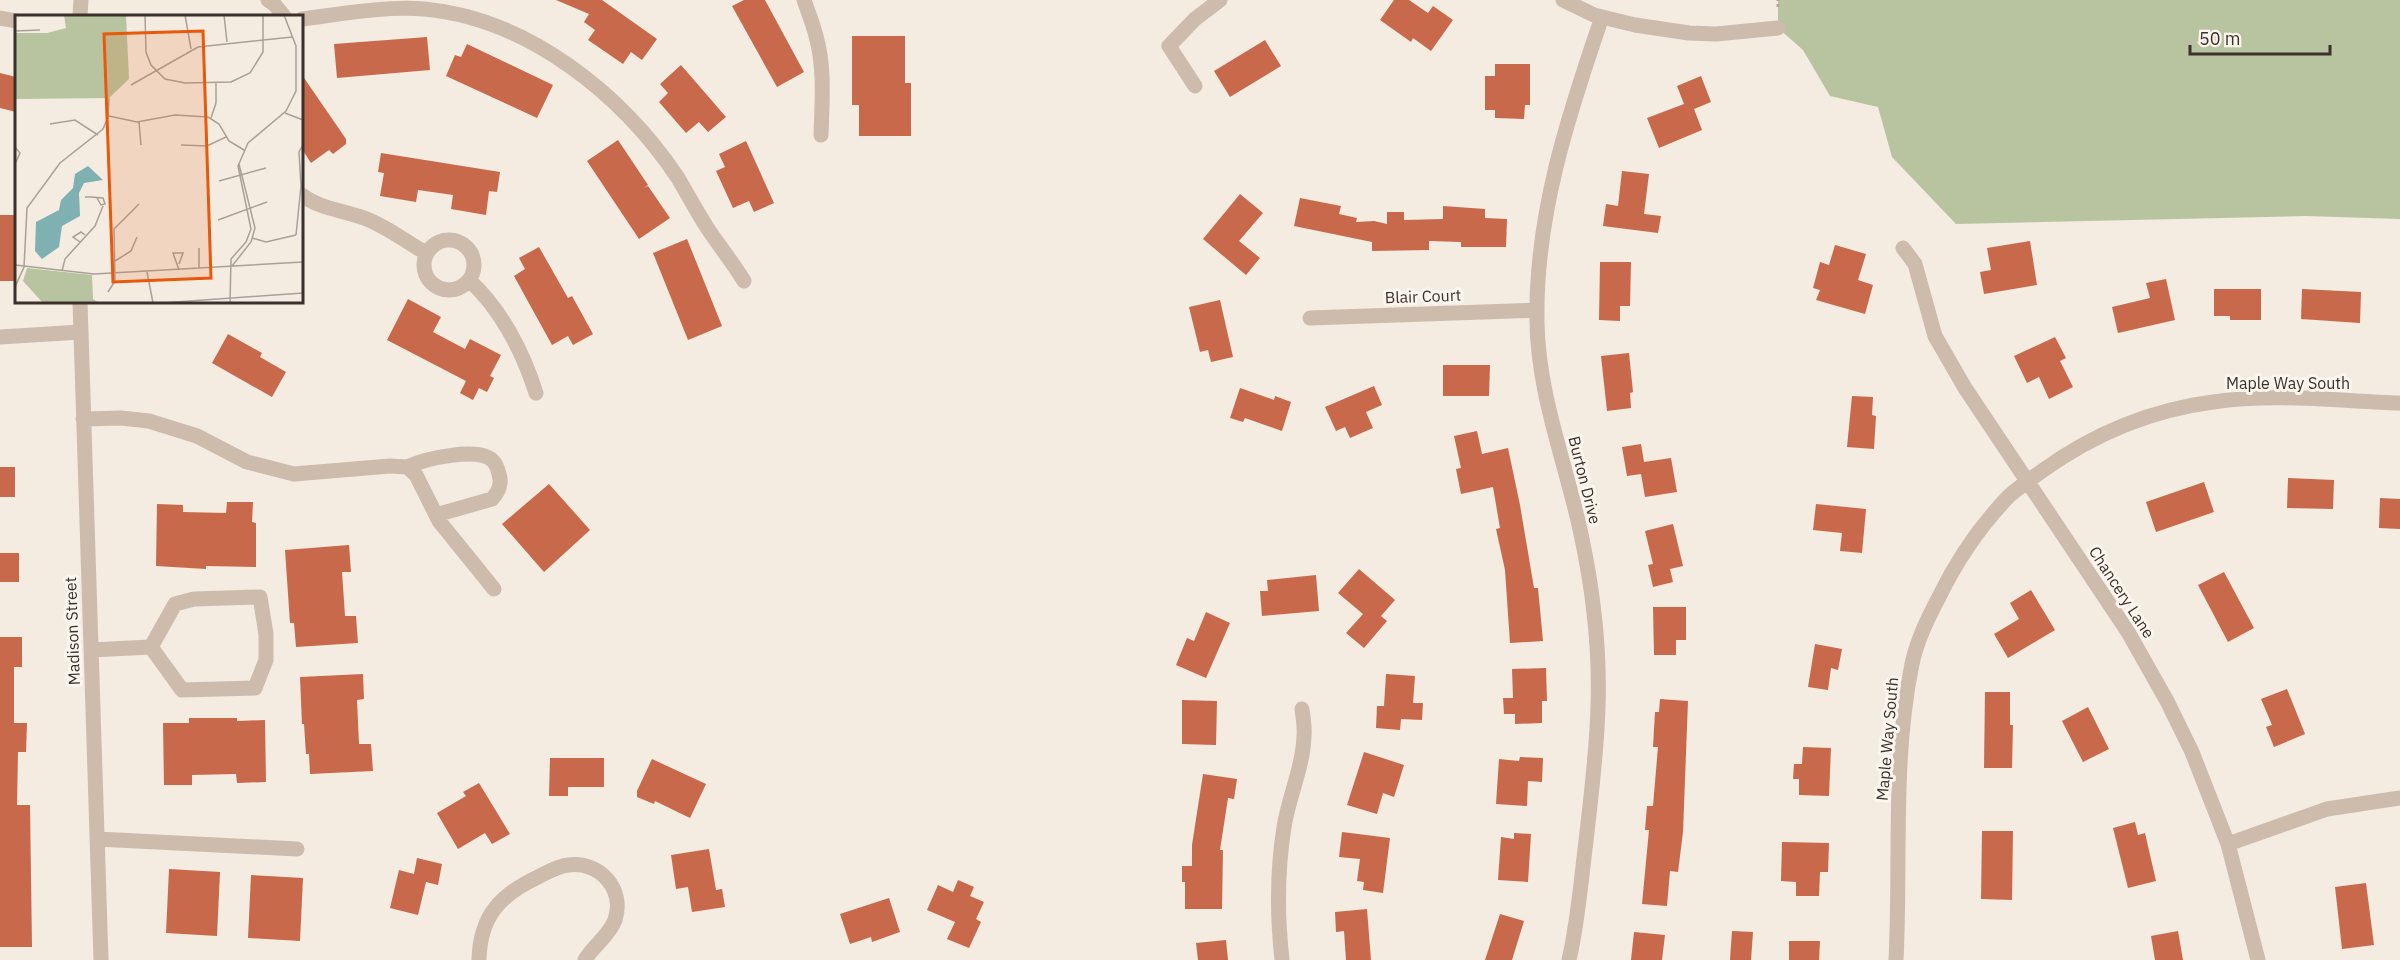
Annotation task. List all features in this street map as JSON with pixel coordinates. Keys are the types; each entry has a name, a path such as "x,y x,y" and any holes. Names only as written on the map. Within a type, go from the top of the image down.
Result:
{"street":[{"path":"268,0 274,3 283,15"},
{"path":"804,0 820,56 821,135"},
{"path":"1195,86 1169,46 1195,20 1220,0"},
{"path":"1563,0 1602,17 1689,33 1725,33 1778,28"},
{"path":"303,19 423,9 474,18 506,29 530,41 586,78 627,115 677,177 709,230 744,281"},
{"name":"Burton Drive","path":"1569,960 1575,931 1591,793 1598,707 1598,663 1591,592 1581,533 1543,382 1537,310 1541,237 1548,197 1602,17"},
{"path":"0,18 15,21"},
{"path":"303,196 320,205 362,217 386,228 426,253"},
{"path":"455,240 462,243 472,256 473,273 469,280 455,289 447,290 432,284 424,269 426,253 439,241 455,240"},
{"name":"Chancery Lane","path":"1903,248 1915,264 1935,336 1965,388 2128,632 2167,701 2192,752 2228,844 2258,960"},
{"path":"469,280 481,291 513,338 536,393"},
{"name":"Madison Street","path":"80,303 101,960"},
{"name":"Blair Court","path":"1310,318 1537,310"},
{"path":"0,337 81,332"},
{"name":"Maple Way South","path":"1896,960 1900,764 1913,662 1928,618 1948,578 1966,548 2010,495 2075,449 2120,426 2179,407 2215,401 2260,399 2400,403"},
{"path":"83,418 149,421 197,436 247,462 294,474 390,465 407,466 434,457 480,455 492,460 501,481 498,492 492,499 436,515"},
{"path":"407,466 416,475 436,515 494,589"},
{"path":"260,597 266,634 266,660 255,688 182,690 151,647 175,604 194,599 260,597"},
{"path":"90,650 151,647"},
{"path":"1282,960 1277,903 1280,854 1305,736 1302,709"},
{"path":"2228,844 2327,809 2400,798"},
{"path":"97,839 297,849"},
{"path":"479,960 479,944 492,910 502,899 531,880 568,864 593,868 608,878 618,903 615,919 609,931 585,960"}],"path":[{"path":"1778,0 1778,7"}],"green space":[{"path":"1778,0 2400,0 2400,219 2306,216 1956,224 1892,157 1878,107 1830,96 1803,50 1778,28"}],"building":[{"path":"556,0 602,0 657,39 642,60 631,52 623,64 588,40 595,30 584,22 589,14"},
{"path":"744,0 765,0 804,72 777,87 732,6"},
{"path":"1394,0 1409,0 1428,13 1433,6 1453,20 1431,51 1413,38 1411,42 1380,20"},
{"path":"852,36 905,36 905,83 911,83 911,136 859,136 859,105 852,105"},
{"path":"427,37 430,70 337,78 334,44"},
{"path":"1265,40 1281,66 1230,97 1214,71"},
{"path":"467,44 553,85 537,118 446,76 455,55 461,57"},
{"path":"1495,64 1530,64 1530,105 1525,105 1524,119 1495,118 1495,110 1485,110 1485,76 1495,76"},
{"path":"681,65 726,117 708,132 699,122 686,133 659,102 668,93 660,84"},
{"path":"0,73 15,77 15,112 0,108"},
{"path":"303,76 346,139 346,144 333,154 329,150 311,163 303,151"},
{"path":"1701,76 1711,102 1694,109 1702,130 1659,148 1647,118 1684,104 1677,86"},
{"path":"618,140 648,185 644,188 648,186 670,218 639,239 587,161"},
{"path":"746,141 774,203 754,212 749,201 733,208 716,171 725,167 719,154"},
{"path":"381,153 500,172 497,192 489,191 486,215 451,209 453,195 418,190 416,202 380,196 384,173 378,172"},
{"path":"1622,171 1649,174 1644,214 1661,216 1658,233 1603,226 1606,204 1618,206"},
{"path":"1240,194 1263,213 1239,241 1260,258 1246,275 1203,239"},
{"path":"1300,198 1341,206 1339,214 1357,218 1356,222 1374,221 1387,224 1387,212 1404,212 1404,220 1443,219 1443,206 1485,209 1485,218 1507,219 1506,247 1461,247 1461,242 1429,241 1429,250 1372,251 1372,242 1294,226"},
{"path":"0,215 15,215 15,281 0,281"},
{"path":"687,239 722,326 688,340 653,253"},
{"path":"2030,241 2037,285 1984,294 1980,272 1991,270 1987,248"},
{"path":"1835,245 1866,254 1858,280 1873,285 1865,314 1816,300 1820,290 1813,288 1820,262 1829,265"},
{"path":"539,247 568,298 572,296 593,334 573,345 568,336 552,345 514,276 525,269 519,258"},
{"path":"1600,262 1631,262 1630,306 1620,306 1620,321 1599,320"},
{"path":"2166,279 2175,320 2118,333 2112,307 2150,298 2146,283"},
{"path":"2214,289 2261,289 2261,320 2230,320 2230,316 2214,316"},
{"path":"2302,289 2361,292 2360,323 2301,319"},
{"path":"408,299 441,317 433,332 465,349 470,339 501,355 490,376 494,378 487,392 479,388 473,400 460,393 466,381 387,340"},
{"path":"1220,300 1233,357 1211,362 1208,350 1200,352 1189,307"},
{"path":"228,334 262,353 260,357 286,372 272,397 212,363"},
{"path":"2055,337 2066,358 2060,361 2073,387 2049,399 2039,377 2027,383 2014,356"},
{"path":"1629,353 1633,392 1630,393 1631,408 1607,411 1601,356"},
{"path":"1443,365 1490,365 1489,396 1443,396"},
{"path":"1374,386 1382,405 1366,412 1373,428 1350,438 1345,427 1336,431 1325,407"},
{"path":"1240,388 1274,400 1275,396 1291,402 1282,431 1245,418 1243,422 1230,418"},
{"path":"1852,396 1873,397 1872,415 1876,416 1874,449 1847,447"},
{"path":"1477,431 1482,454 1508,448 1534,588 1538,588 1543,641 1510,643 1505,570 1496,529 1500,528 1493,487 1461,494 1456,469 1461,468 1454,436"},
{"path":"1641,444 1644,462 1671,458 1677,492 1645,497 1641,474 1627,476 1622,447"},
{"path":"0,467 15,467 15,497 0,497"},
{"path":"2288,478 2334,480 2333,509 2287,508"},
{"path":"2204,482 2214,512 2156,532 2146,502"},
{"path":"549,484 590,530 544,572 502,524"},
{"path":"2380,498 2400,499 2400,529 2379,528"},
{"path":"227,502 253,502 252,522 256,523 256,567 206,566 206,569 156,566 157,504 183,505 183,512 226,513"},
{"path":"1816,504 1866,509 1862,553 1840,551 1842,533 1813,530"},
{"path":"1673,524 1683,566 1670,569 1673,582 1653,587 1648,565 1653,564 1645,531"},
{"path":"349,545 351,572 342,572 345,616 356,616 358,643 296,647 294,623 290,623 285,550"},
{"path":"0,553 19,553 19,582 0,582"},
{"path":"1359,569 1395,600 1381,616 1387,621 1364,648 1346,633 1363,614 1338,593"},
{"path":"2224,572 2254,628 2228,642 2198,585"},
{"path":"1316,575 1319,611 1262,616 1260,591 1268,591 1267,580"},
{"path":"2031,590 2055,630 2008,658 1994,634 2019,619 2010,603"},
{"path":"1653,607 1686,607 1686,640 1676,640 1676,655 1654,655"},
{"path":"1206,612 1230,623 1206,678 1176,665 1187,638 1194,641"},
{"path":"0,637 22,637 22,667 14,667 14,723 27,723 26,752 18,752 17,805 30,805 32,947 0,947"},
{"path":"1815,644 1842,649 1838,670 1831,668 1828,690 1808,687"},
{"path":"1546,668 1547,701 1542,701 1542,723 1515,724 1515,714 1504,714 1503,698 1513,698 1512,669"},
{"path":"363,674 364,699 357,700 359,744 371,744 373,771 310,774 309,754 306,754 304,724 302,724 300,677"},
{"path":"1386,674 1415,676 1413,703 1423,703 1422,720 1401,719 1400,730 1376,728 1377,706 1384,706"},
{"path":"2287,689 2305,734 2274,747 2266,727 2272,725 2261,699"},
{"path":"1985,692 2010,692 2010,725 2013,725 2012,768 1984,768"},
{"path":"1660,699 1688,701 1683,832 1678,872 1670,871 1667,906 1642,904 1649,830 1645,830 1647,806 1653,806 1658,747 1653,747 1655,712 1659,712"},
{"path":"1182,700 1217,701 1216,745 1182,744"},
{"path":"2088,707 2109,749 2083,762 2062,721"},
{"path":"189,718 265,720 266,782 237,783 236,774 192,775 192,785 164,785 163,723 189,723"},
{"path":"1803,747 1831,748 1829,796 1799,795 1799,779 1793,779 1794,764 1802,764"},
{"path":"1364,752 1404,765 1394,797 1383,793 1377,814 1347,805"},
{"path":"1520,757 1543,758 1542,782 1528,781 1527,806 1496,804 1499,759 1519,761"},
{"path":"550,758 604,758 604,787 568,787 568,796 549,796"},
{"path":"652,759 706,784 690,818 655,801 654,804 637,797 637,791"},
{"path":"1203,774 1237,779 1234,799 1228,798 1220,850 1223,850 1222,909 1185,909 1185,882 1182,882 1182,866 1192,866 1192,845"},
{"path":"479,783 510,834 492,844 485,833 458,849 437,813 466,796 463,792"},
{"path":"2135,822 2138,835 2145,833 2156,881 2128,888 2113,828"},
{"path":"1982,831 2013,831 2012,900 1981,899"},
{"path":"1342,832 1390,838 1383,893 1363,890 1364,882 1357,881 1360,859 1339,857"},
{"path":"1514,833 1531,834 1528,882 1498,880 1501,837 1514,839"},
{"path":"1782,842 1829,843 1828,872 1820,872 1819,896 1796,896 1796,882 1781,881"},
{"path":"709,849 716,890 722,889 725,907 692,912 688,887 676,889 671,855"},
{"path":"417,858 442,864 438,885 426,882 418,915 390,908 399,870 414,874"},
{"path":"169,869 220,872 217,936 166,933"},
{"path":"251,875 303,878 300,941 248,938"},
{"path":"958,880 974,887 970,896 984,902 976,919 981,922 969,948 947,939 955,922 927,910 938,885 953,892"},
{"path":"2366,883 2374,945 2342,949 2335,887"},
{"path":"889,898 900,932 872,942 871,937 850,944 840,914"},
{"path":"1367,909 1371,960 1346,960 1344,931 1336,932 1335,912"},
{"path":"1500,914 1524,921 1512,960 1485,960"},
{"path":"1732,931 1753,932 1751,960 1730,960"},
{"path":"2178,931 2183,960 2155,960 2151,936"},
{"path":"1634,932 1665,935 1662,960 1631,960"},
{"path":"1226,940 1228,960 1198,960 1196,943"},
{"path":"1789,941 1820,941 1819,960 1789,960"}]}
